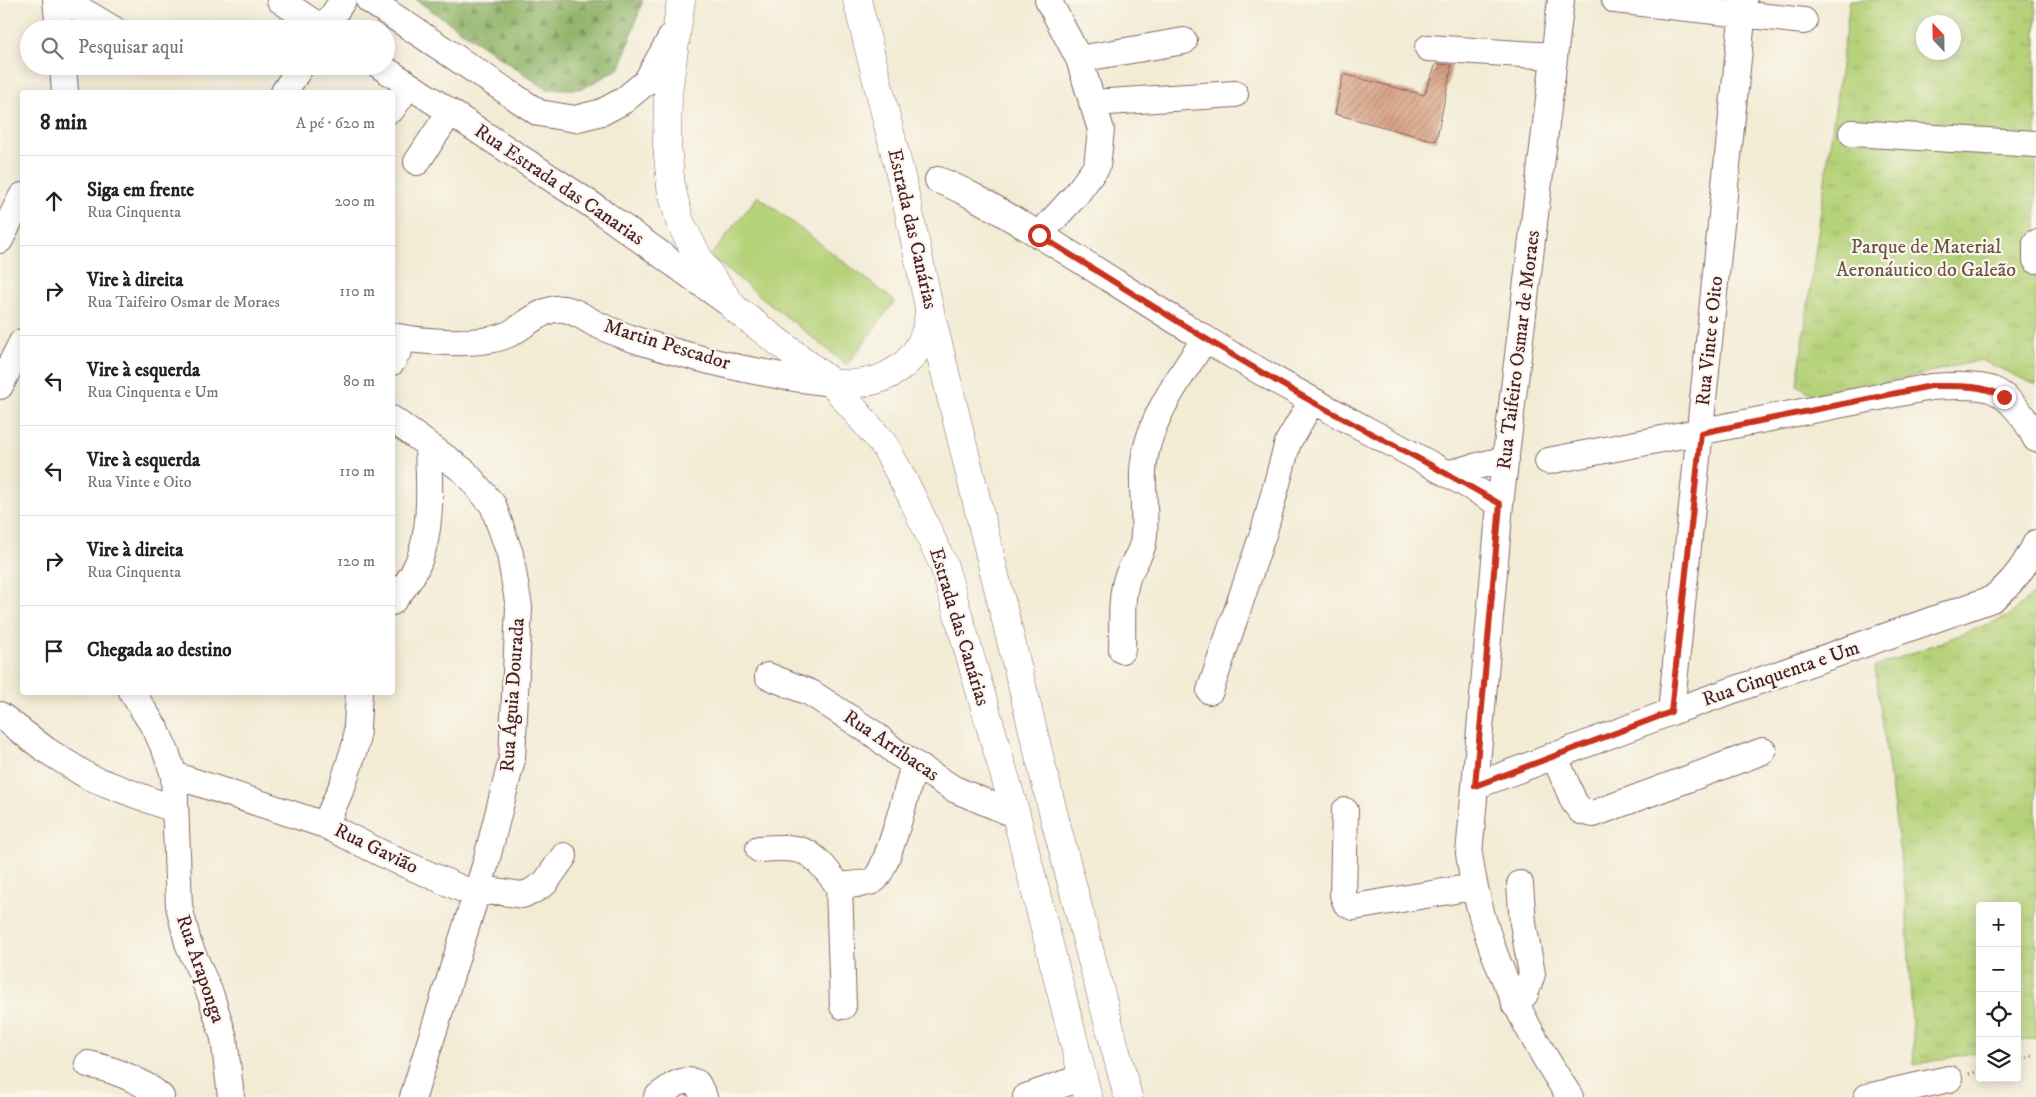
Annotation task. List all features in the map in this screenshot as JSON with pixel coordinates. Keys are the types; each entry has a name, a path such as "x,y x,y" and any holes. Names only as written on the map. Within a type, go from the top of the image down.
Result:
{"main road":[{"name":"Estrada das Canárias","path":"681,0 668,92 667,127 671,188 680,222 701,263 734,308 832,383 885,446 912,497 944,566 1016,815 1089,1090"},
{"name":"Estrada das Canárias","path":"857,0 903,184 929,307 1054,816 1127,1092"},
{"path":"832,383 849,386 867,384 884,378 900,369 912,356 921,341 927,324 929,307"},
{"path":"1089,1090 1127,1092"}],"street":[{"path":"56,0 58,20"},
{"path":"64,0 98,20"},
{"path":"280,0 310,20"},
{"path":"330,20 342,0"},
{"path":"369,0 539,113 575,119 602,112 624,100 646,82 676,29"},
{"path":"1039,235 1075,196 1097,166 1101,130 1079,59 1048,0"},
{"name":"Rua Taifeiro Osmar de Moraes","path":"1561,0 1500,504 1469,854 1473,887 1494,956 1515,1006 1542,1055 1570,1097"},
{"path":"1615,0 1744,6 1804,21"},
{"name":"Rua Vinte e Oito","path":"1671,712 1744,6"},
{"path":"1079,59 1184,42"},
{"path":"1428,48 1553,56"},
{"path":"64,75 66,90"},
{"path":"285,90 295,75"},
{"name":"Rua Estrada das Canarias","path":"394,75 598,209 734,308"},
{"path":"395,105 409,85"},
{"path":"1092,103 1235,94"},
{"path":"417,162 450,112"},
{"path":"1852,133 2036,144"},
{"path":"938,180 968,193 1205,339 1312,401 1449,473 1500,504"},
{"path":"0,240 20,204"},
{"path":"2036,243 2036,260"},
{"name":"Martin Pescador","path":"399,337 480,342 507,335 547,312 562,309 573,311 595,323 639,341 718,363 787,378 832,383"},
{"path":"395,351 399,337"},
{"path":"1122,650 1125,588 1144,538 1143,489 1145,452 1152,429 1164,404 1205,339"},
{"path":"0,386 20,346"},
{"path":"1548,461 1701,433 1931,386 1992,389 2017,410 2029,425 2036,439"},
{"path":"1210,690 1262,538 1288,442 1312,401"},
{"name":"Rua Águia Dourada","path":"395,421 464,471 493,506 510,554 518,607 512,759 485,866 474,894 413,1097"},
{"path":"400,593 418,562 426,531 429,490 428,445"},
{"path":"1449,473 1506,459"},
{"name":"Rua Cinquenta e Um","path":"1475,786 1671,712 1992,599 2011,584 2024,566 2036,543"},
{"name":"Rua Arribacas","path":"768,676 811,693 874,734 914,764 954,789 1016,815"},
{"path":"134,695 156,730 174,775"},
{"path":"325,825 356,743 360,695"},
{"path":"0,715 46,750 89,778 173,810"},
{"path":"1554,755 1574,802 1581,811 1593,814 1763,751"},
{"path":"839,886 869,882 878,876 888,854 914,764"},
{"name":"Rua Gavião","path":"174,775 325,825 391,858 474,894 496,891 522,895 531,892 545,882 564,856"},
{"name":"Rua Araponga","path":"174,775 173,810 178,906 188,943 211,996 224,1038 231,1097"},
{"path":"1345,811 1343,896 1346,903 1354,907 1473,887"},
{"path":"759,849 794,847 806,851 818,859 839,886 844,1006"},
{"path":"1515,1006 1525,994 1532,974 1523,923 1520,884"},
{"path":"88,1064 118,1072 146,1085 161,1097"},
{"path":"657,1097 683,1080 690,1080 697,1083 704,1097"},
{"path":"1867,1097 1946,1088"},
{"path":"1026,1097 1089,1090"}],"path":[{"path":"2021,1059 2036,1055"}],"green space":[{"path":"416,0 643,0 620,68 582,89 546,89"},
{"name":"Parque de Material Aeronáutico do Galeão","path":"1850,0 2036,0 2036,385 1981,360 1819,398 1797,385"},
{"path":"758,196 895,301 847,365 710,256"},
{"path":"2036,592 2036,1038 2021,1041 2021,902 1976,902 1976,1052 1914,1065 1906,899 1875,667 2007,617"}],"building":[{"path":"1436,64 1452,65 1436,141 1335,114 1343,74 1424,95"}],"route":[{"path":"1039,235 1205,339 1312,401 1449,473 1500,504 1475,786 1671,712 1701,433 1931,386 1992,389 2004,397"}]}
